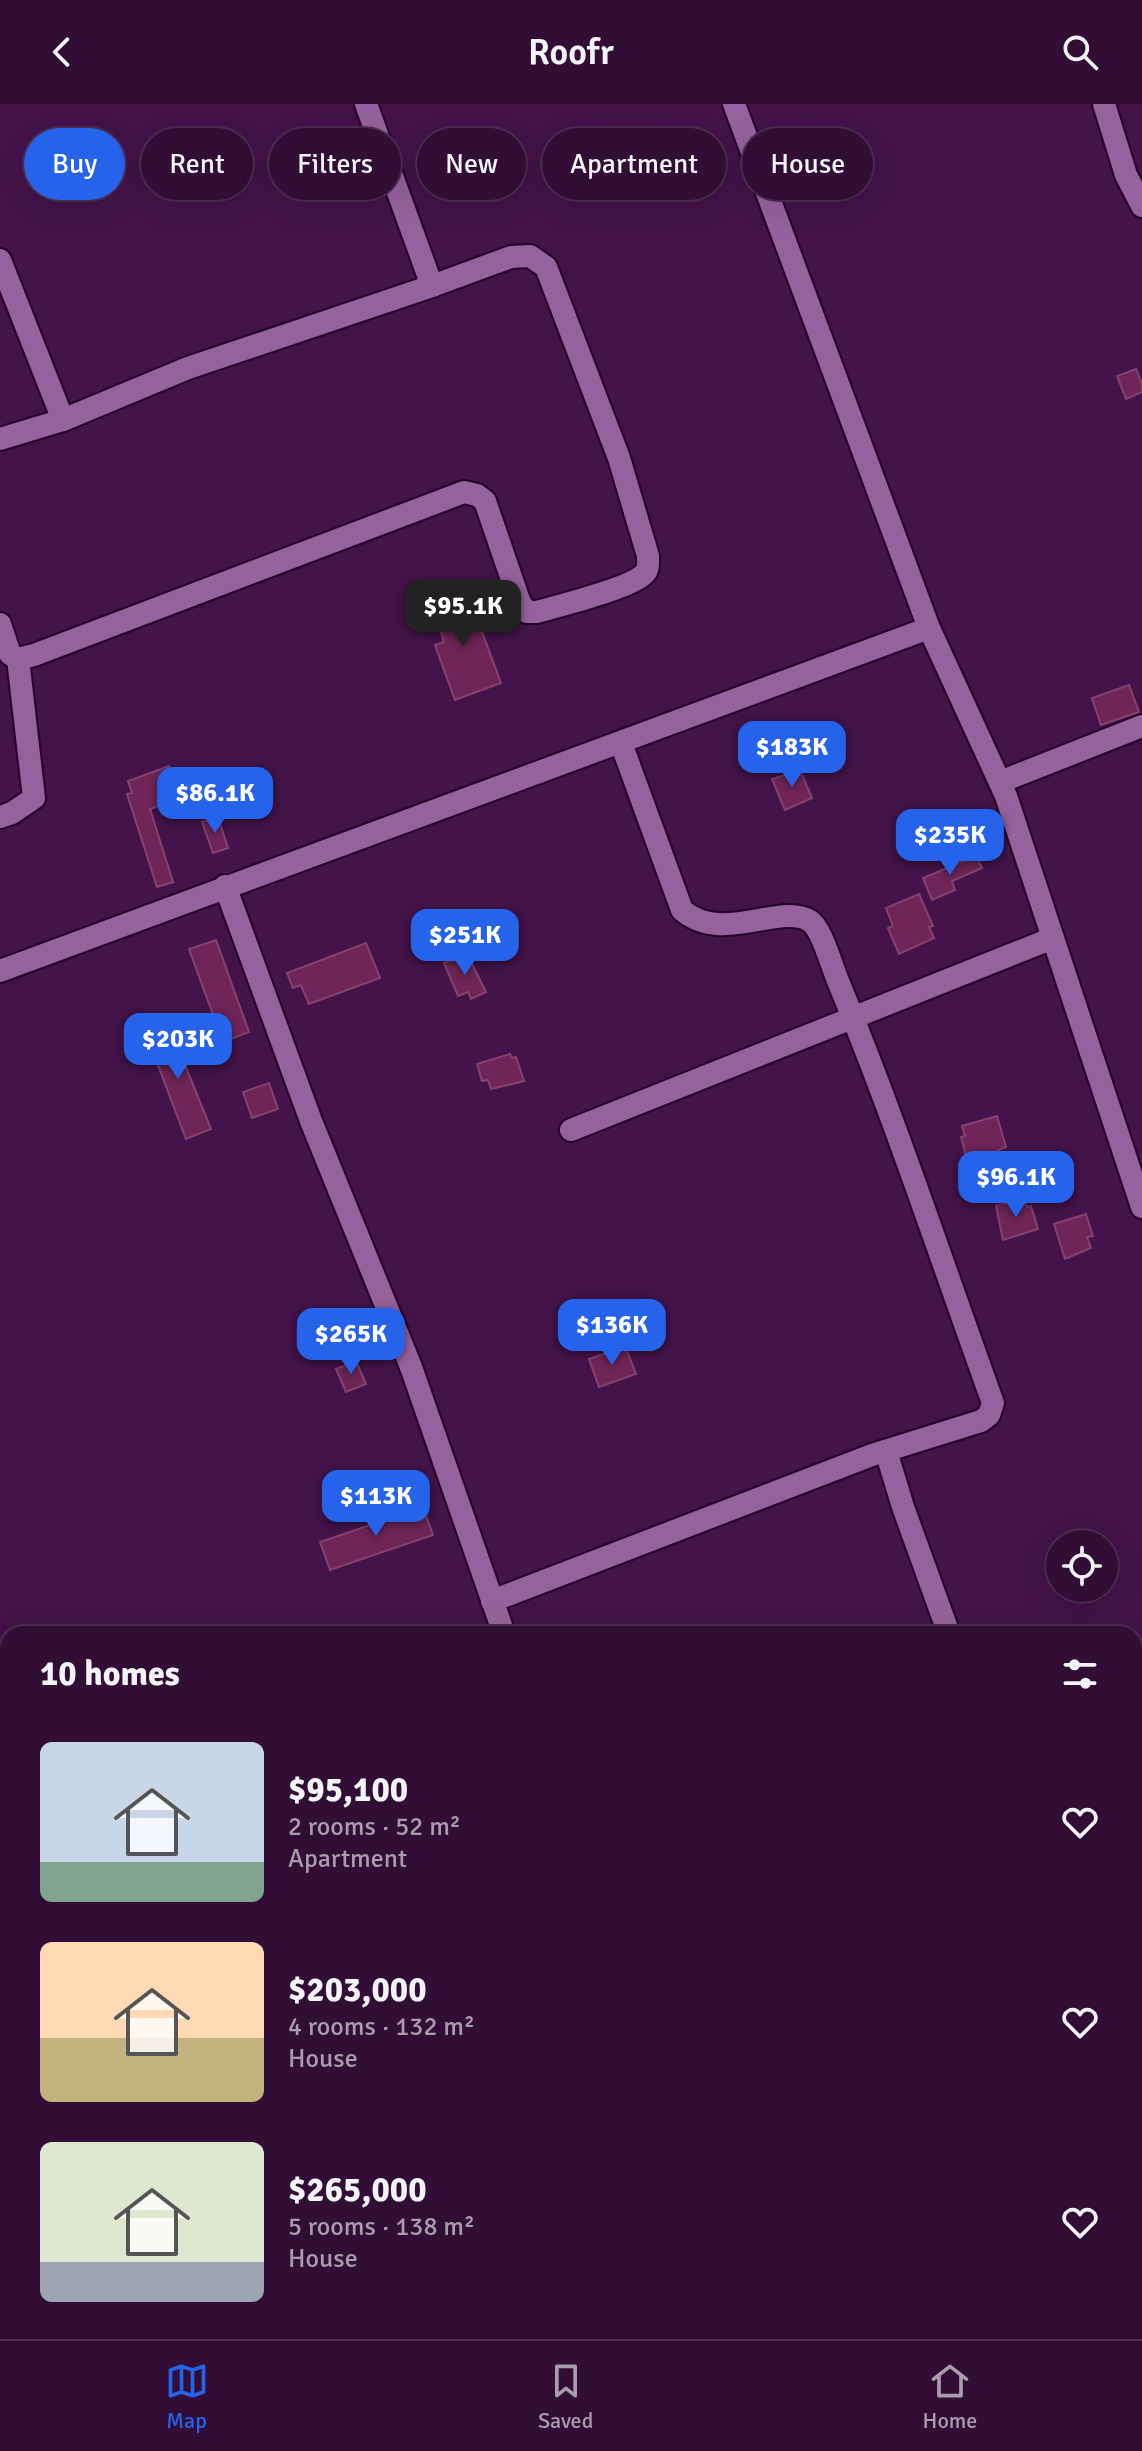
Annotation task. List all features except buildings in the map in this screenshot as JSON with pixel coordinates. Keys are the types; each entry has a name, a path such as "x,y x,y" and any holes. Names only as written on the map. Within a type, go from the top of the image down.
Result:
{"street":[{"path":"366,104 432,286"},
{"path":"734,104 929,628 1000,782 1142,1207"},
{"path":"1104,104 1126,175 1142,206"},
{"path":"0,439 63,420 188,368 511,257 530,256 546,267 619,458 648,556 648,568 644,575 613,589 537,612 527,612 520,603 485,501 464,492 34,655 18,659 10,654 0,624"},
{"path":"0,260 63,420"},
{"path":"0,971 929,628"},
{"path":"0,817 34,798 18,659"},
{"path":"1000,782 1142,726"},
{"path":"492,1601 886,1451 981,1421 989,1415 993,1403 853,1018 816,927 798,916 721,925 692,919 682,910 621,743"},
{"path":"225,886 311,1121 411,1367 501,1626"},
{"path":"571,1130 1053,938"},
{"path":"886,1451 946,1626"}]}
